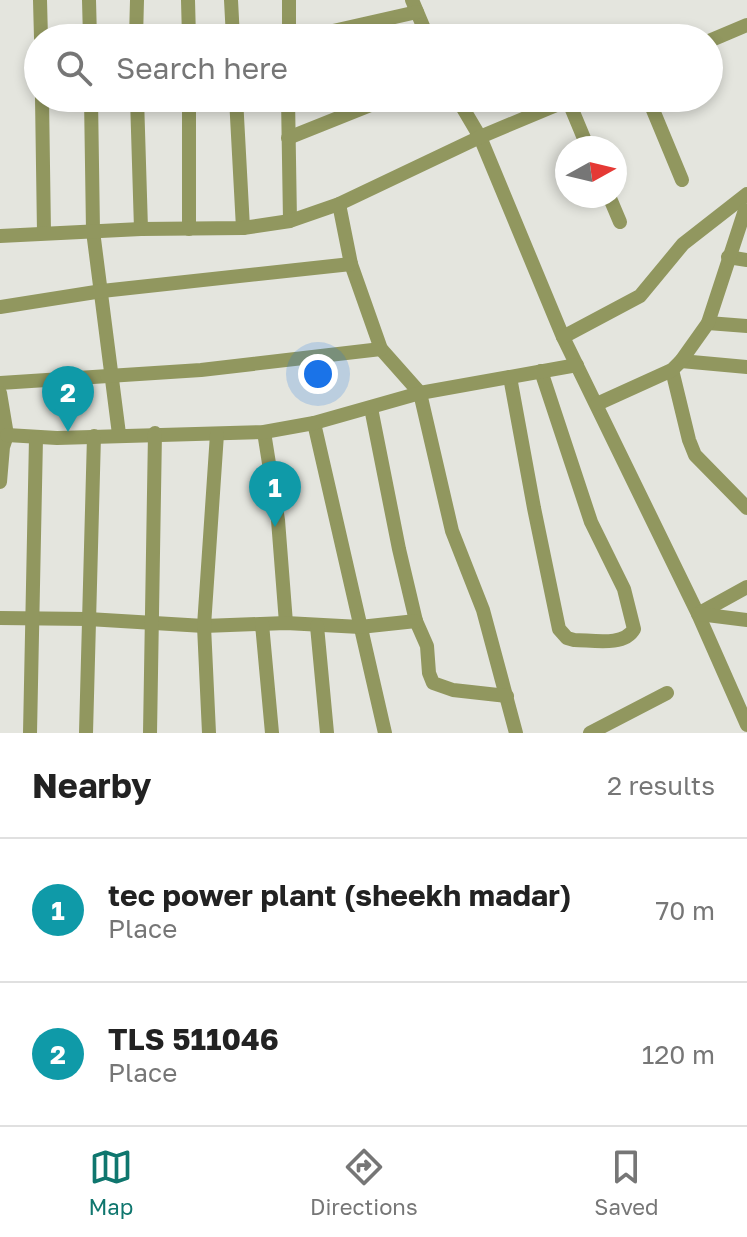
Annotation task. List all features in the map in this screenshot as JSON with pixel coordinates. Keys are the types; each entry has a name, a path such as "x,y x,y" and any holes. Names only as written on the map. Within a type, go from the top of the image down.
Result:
{"street":[{"path":"40,0 41,24"},
{"path":"89,0 90,24"},
{"path":"136,24 137,0"},
{"path":"188,0 189,24"},
{"path":"231,0 232,24"},
{"path":"289,0 289,24"},
{"path":"351,24 414,6"},
{"path":"723,35 747,25"},
{"path":"42,112 44,233"},
{"path":"91,112 93,231 119,434"},
{"path":"137,112 141,229"},
{"path":"189,112 189,229"},
{"path":"237,112 243,228"},
{"path":"288,112 290,221"},
{"path":"288,138 353,112"},
{"path":"465,112 480,137 563,337 698,614 747,727 738,733"},
{"path":"0,236 243,228 290,221 339,204 539,112"},
{"path":"575,112 584,136"},
{"path":"654,112 682,180"},
{"path":"563,337 640,296 683,244 747,194"},
{"path":"339,204 351,264 381,349 420,393 452,531 483,610 516,733"},
{"path":"729,207 746,210 708,323 677,366 689,440 695,455 747,508"},
{"path":"614,208 620,222"},
{"path":"728,257 747,260"},
{"path":"0,307 102,291 351,264"},
{"path":"708,323 747,326"},
{"path":"0,383 201,370 381,349"},
{"path":"3,443 36,438 119,434 264,432 314,423 420,393 577,365"},
{"path":"597,404 677,366 747,367"},
{"path":"510,377 559,629 567,638 574,640 620,640 634,629 624,589 591,522 541,371"},
{"path":"0,393 3,443 0,482"},
{"path":"371,408 416,621 427,646 429,673 435,685 507,696"},
{"path":"314,423 385,733"},
{"path":"264,432 278,520 286,623"},
{"path":"150,733 155,433"},
{"path":"209,733 204,626 217,434"},
{"path":"86,733 94,436"},
{"path":"30,733 36,438"},
{"path":"698,614 747,587"},
{"path":"698,614 747,620"},
{"path":"0,618 88,619 204,626 286,623 360,627 416,621"},
{"path":"262,624 272,733"},
{"path":"317,626 327,733"},
{"path":"590,733 667,693"}],"place":[{"name":"TLS 511046","path":"68,432"},
{"name":"tec power plant (sheekh madar)","path":"275,527"}]}
